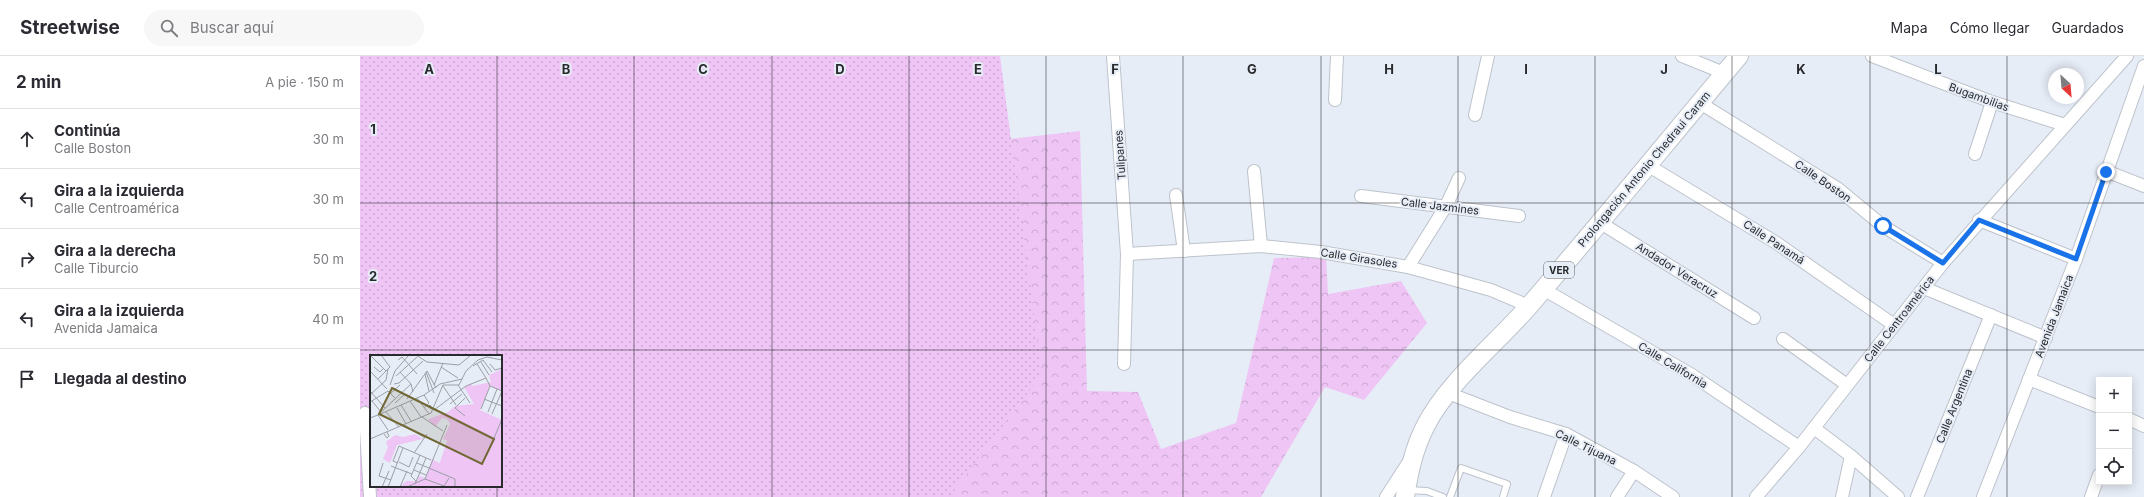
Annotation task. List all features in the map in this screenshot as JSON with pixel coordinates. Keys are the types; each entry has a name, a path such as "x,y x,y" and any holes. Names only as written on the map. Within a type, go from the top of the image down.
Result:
{"main road":[{"name":"Prolongación Antonio Chedraui Caram","path":"1404,495 1412,457 1427,424 1448,393 1529,306 1599,222 1649,166 1738,56"}],"street":[{"name":"Tulipanes","path":"1113,56 1127,254 1124,364"},
{"path":"1335,100 1337,56"},
{"path":"1475,115 1488,56"},
{"path":"1682,56 1724,73"},
{"name":"Bugambilias","path":"1872,56 1992,102 2065,125"},
{"name":"Calle Centroamérica","path":"1756,497 1799,447 1943,263 1979,220 2127,56"},
{"name":"Avenida Jamaica","path":"1983,497 2076,259 2106,172 2139,97 2144,66"},
{"path":"1975,154 1992,102"},
{"name":"Calle Boston","path":"1700,103 1837,188 1883,226 1943,263"},
{"name":"Calle Panamá","path":"1649,166 1775,242 1894,325"},
{"path":"1254,171 1260,246"},
{"path":"2106,172 2144,186"},
{"path":"1408,266 1446,206 1459,178"},
{"path":"1176,195 1184,251"},
{"name":"Calle Jazmines","path":"1361,196 1519,216"},
{"path":"1979,220 2076,259"},
{"name":"Andador Veracruz","path":"1599,222 1754,318"},
{"name":"Calle Girasoles","path":"1127,254 1260,246 1321,252 1408,266 1491,290 1529,306"},
{"path":"1924,288 2046,338"},
{"name":"Calle California","path":"1543,289 1692,375 1799,447"},
{"name":"Calle Argentina","path":"1917,497 1991,315"},
{"path":"1783,339 1847,385"},
{"path":"2030,379 2096,406"},
{"name":"Calle Tijuana","path":"1448,393 1510,417 1566,434 1634,471 1673,497"},
{"path":"365,412 370,497"},
{"path":"2132,420 2144,426"},
{"path":"1814,428 1851,456 1898,497"},
{"path":"1544,497 1566,434"},
{"path":"1842,497 1851,456"},
{"path":"1386,497 1412,457"},
{"path":"1617,497 1634,471"},
{"path":"2091,497 2096,483"}],"lane":[{"path":"1450,497 1461,468 1507,484 1503,497"},
{"path":"1404,495 1427,491 1443,497"}],"green space":[{"path":"360,56 728,171 1080,131 1087,391 1138,392 1161,449 1236,423 1274,258 1326,257 1328,294 1401,281 1427,323 1364,400 1325,387 1261,497 360,497"},
{"path":"360,56 1000,56 1042,374 949,497 360,497"}],"route":[{"path":"1883,226 1943,263 1979,220 2076,259 2106,172"}]}
